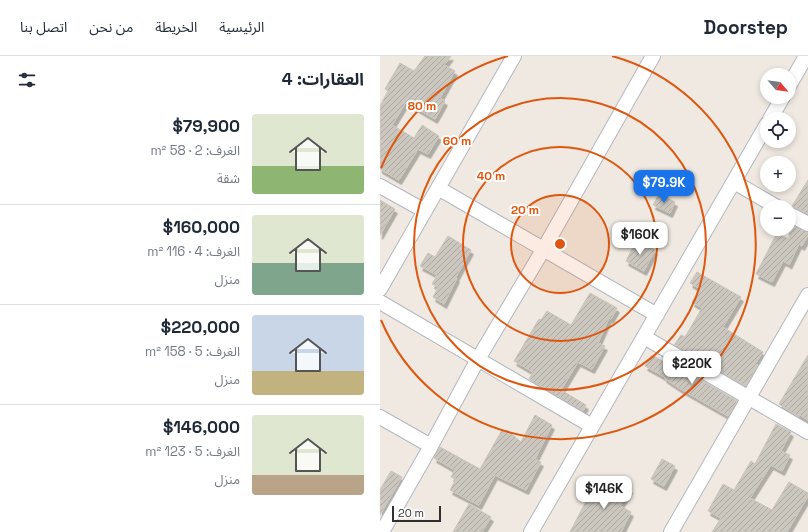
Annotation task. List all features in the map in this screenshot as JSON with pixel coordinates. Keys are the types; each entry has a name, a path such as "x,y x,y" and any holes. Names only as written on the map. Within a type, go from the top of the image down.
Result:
{"street":[{"path":"380,289 514,56"},
{"path":"382,532 478,359 543,250 654,56"},
{"path":"796,73 804,59"},
{"path":"531,532 760,136"},
{"path":"734,182 765,200"},
{"path":"380,186 425,211"},
{"path":"438,188 657,315"},
{"path":"796,218 808,224"},
{"path":"671,532 808,294"},
{"path":"380,302 592,426"},
{"path":"644,337 808,432"},
{"path":"380,417 431,446"}],"building":[{"path":"425,56 451,56 444,65 455,71 440,98 445,101 435,119 406,102 392,125 414,138 422,125 439,136 428,154 418,149 399,180 380,169 380,106 388,91 385,89 400,63 414,71"},
{"path":"808,180 808,214 796,208 796,200"},
{"path":"659,194 675,202 670,213 653,205"},
{"path":"380,200 395,209 380,235"},
{"path":"796,227 808,232 802,246 799,244 789,265 783,261 772,282 756,274 775,236 783,236 789,239 789,236 796,236"},
{"path":"448,236 471,250 456,277 457,278 444,304 433,297 438,287 432,284 437,275 420,266 428,253 435,257"},
{"path":"636,241 655,250 644,271 626,261"},
{"path":"697,272 741,297 723,327 763,352 755,364 758,365 746,386 674,345 681,335 685,337 702,308 692,302 700,289 690,283"},
{"path":"590,293 617,308 611,319 609,318 598,343 605,346 592,369 578,362 561,390 586,405 583,411 529,379 533,372 514,361 539,319 541,320 547,311 571,325"},
{"path":"652,355 664,362 665,359 737,401 728,416 679,388 664,378 665,377 645,366"},
{"path":"808,355 808,420 800,415 799,417 779,404"},
{"path":"535,415 552,425 535,459 541,462 526,490 495,475 479,505 450,490 456,479 451,477 455,470 434,458 440,447 480,469 502,430 506,432 507,430 521,442"},
{"path":"776,424 791,432 781,451 790,455 782,471 771,465 750,498 772,510 789,482 808,493 808,496 787,532 712,532 721,518 708,511 723,484 734,490 751,461 755,464"},
{"path":"662,459 675,466 664,486 651,479"},
{"path":"391,471 402,477 380,515 380,490"},
{"path":"609,477 630,489 620,506 631,512 621,532 570,532 592,490 600,494"},
{"path":"469,504 491,517 482,532 453,532"}]}
